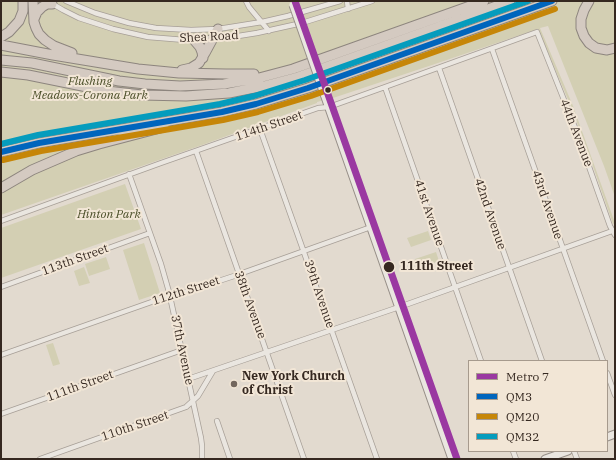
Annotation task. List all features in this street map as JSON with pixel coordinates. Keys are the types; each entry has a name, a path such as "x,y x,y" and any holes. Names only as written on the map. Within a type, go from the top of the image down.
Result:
{"highway":[{"path":"1,37 9,32 19,21 23,11 23,1"},
{"path":"33,1 34,24 38,32 49,43 58,49 114,65"},
{"path":"1,60 41,65 128,82 172,86 198,86 233,83 293,69 484,1"},
{"path":"1,72 37,77 107,91 142,95 194,96 238,91 273,84 302,75 510,1"},
{"path":"1,188 32,170 76,151 291,94 552,1"},
{"path":"589,1 585,6 581,19 581,28 584,36 589,43 596,48 607,50 615,48"},
{"path":"34,24 35,16 40,8 50,2"},
{"path":"151,70 186,70 196,65 203,58 218,29"},
{"path":"194,40 200,47 203,58"},
{"path":"1,45 114,65 184,73 247,74 293,69"},
{"path":"1,51 22,51 53,55"},
{"path":"1,76 37,77"},
{"path":"1,152 39,143 231,110"}],"main road":[{"path":"293,3 452,459"},
{"path":"545,459 565,452"}],"street":[{"name":"Shea Road","path":"66,1 111,19 142,26 181,30 218,29 262,22 340,1"},
{"path":"246,1 249,7 269,31"},
{"path":"347,1 348,9"},
{"name":"Shea Road","path":"50,2 80,18 113,29 148,37 194,40 247,35 269,31 302,23 372,1"},
{"name":"114th Street","path":"1,221 129,174 318,108 329,107 537,32"},
{"name":"44th Avenue","path":"537,32 576,130 610,226 614,232"},
{"name":"43rd Avenue","path":"492,49 603,360"},
{"name":"42nd Avenue","path":"439,68 542,360"},
{"name":"41st Avenue","path":"385,87 481,360"},
{"name":"39th Avenue","path":"260,129 377,459"},
{"name":"38th Avenue","path":"196,151 304,459"},
{"name":"37th Avenue","path":"129,174 164,272 201,438 202,459"},
{"name":"112th Street","path":"1,355 371,227"},
{"path":"188,379 614,232"},
{"name":"113th Street","path":"1,287 150,233"},
{"name":"111th Street","path":"1,414 182,350"},
{"name":"110th Street","path":"40,459 186,407 198,396 213,371"},
{"path":"608,376 615,395"},
{"path":"217,421 230,459"}],"green space":[{"name":"Flushing Meadows-Corona Park","path":"1,1 615,1 615,197 548,26 540,28 573,106 615,223 613,224 572,109 538,29 333,98 317,102 205,144 1,215"},
{"name":"Hinton Park","path":"125,184 141,229 1,278 1,228"},
{"path":"428,231 431,240 411,247 407,238"},
{"path":"144,243 160,293 139,300 123,250"},
{"path":"436,252 439,261 419,269 415,259"},
{"path":"106,257 110,269 89,276 85,264"},
{"path":"84,267 90,283 79,286 74,271"},
{"path":"53,343 60,364 53,366 46,345"}],"metro line":[{"name":"7","path":"295,1 457,459"}],"transit line":[{"name":"QM32","path":"1,144 38,135 220,104 254,96 305,80 528,1"},
{"name":"QM3","path":"1,152 39,143 222,112 256,104 308,88 552,1"},
{"name":"QM20","path":"3,160 41,151 223,120 258,112 311,96 555,9"}],"place":[{"name":"111th Street","path":"389,267"},
{"name":"New York Church of Christ","path":"234,384"}]}
